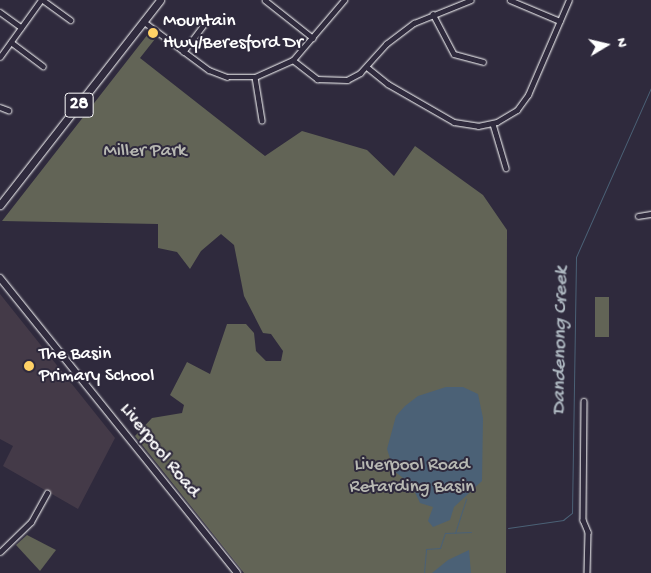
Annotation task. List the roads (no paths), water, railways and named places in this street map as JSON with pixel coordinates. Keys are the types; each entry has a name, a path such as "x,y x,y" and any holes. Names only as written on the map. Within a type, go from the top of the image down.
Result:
{"main road":[{"name":"28","path":"0,205 160,0"},
{"name":"Liverpool Road","path":"0,278 238,573"}],"street":[{"path":"0,57 42,0 71,20"},
{"path":"265,0 313,38"},
{"path":"143,21 209,70 227,76 255,77 294,60 344,0"},
{"path":"294,60 308,74 326,81 347,80 367,67 400,32 433,14 471,0"},
{"path":"510,0 560,21"},
{"path":"367,67 388,84 454,122 493,124 513,113 525,100 569,0"},
{"path":"0,12 21,28"},
{"path":"433,14 454,54 483,62"},
{"path":"183,52 206,22"},
{"path":"11,42 44,66"},
{"path":"255,77 262,120"},
{"path":"0,107 8,110"},
{"path":"493,124 506,168"},
{"path":"638,216 651,214"},
{"path":"584,401 583,520 588,532 588,573"},
{"path":"0,552 32,522 47,493"}],"water":[{"path":"446,387 463,387 478,394 483,418 482,481 454,507 450,520 433,527 428,521 433,507 420,503 411,484 394,471 387,449 396,416 405,406 418,396"},
{"path":"469,550 471,573 432,573 448,560"}],"waterway":[{"name":"Dandenong Creek","path":"508,528 563,520 572,513 576,257 651,88"},
{"path":"455,533 466,499"},
{"name":"Dandenong Creek","path":"424,573 426,549 440,548 445,533 471,532"}],"place":[{"name":"Mountain Hwy/Beresford Dr","path":"153,33"},
{"name":"The Basin Primary School","path":"29,366"}],"park label":[{"name":"Miller Park","path":"145,152"},
{"name":"Liverpool Road Retarding Basin","path":"412,477"}]}
